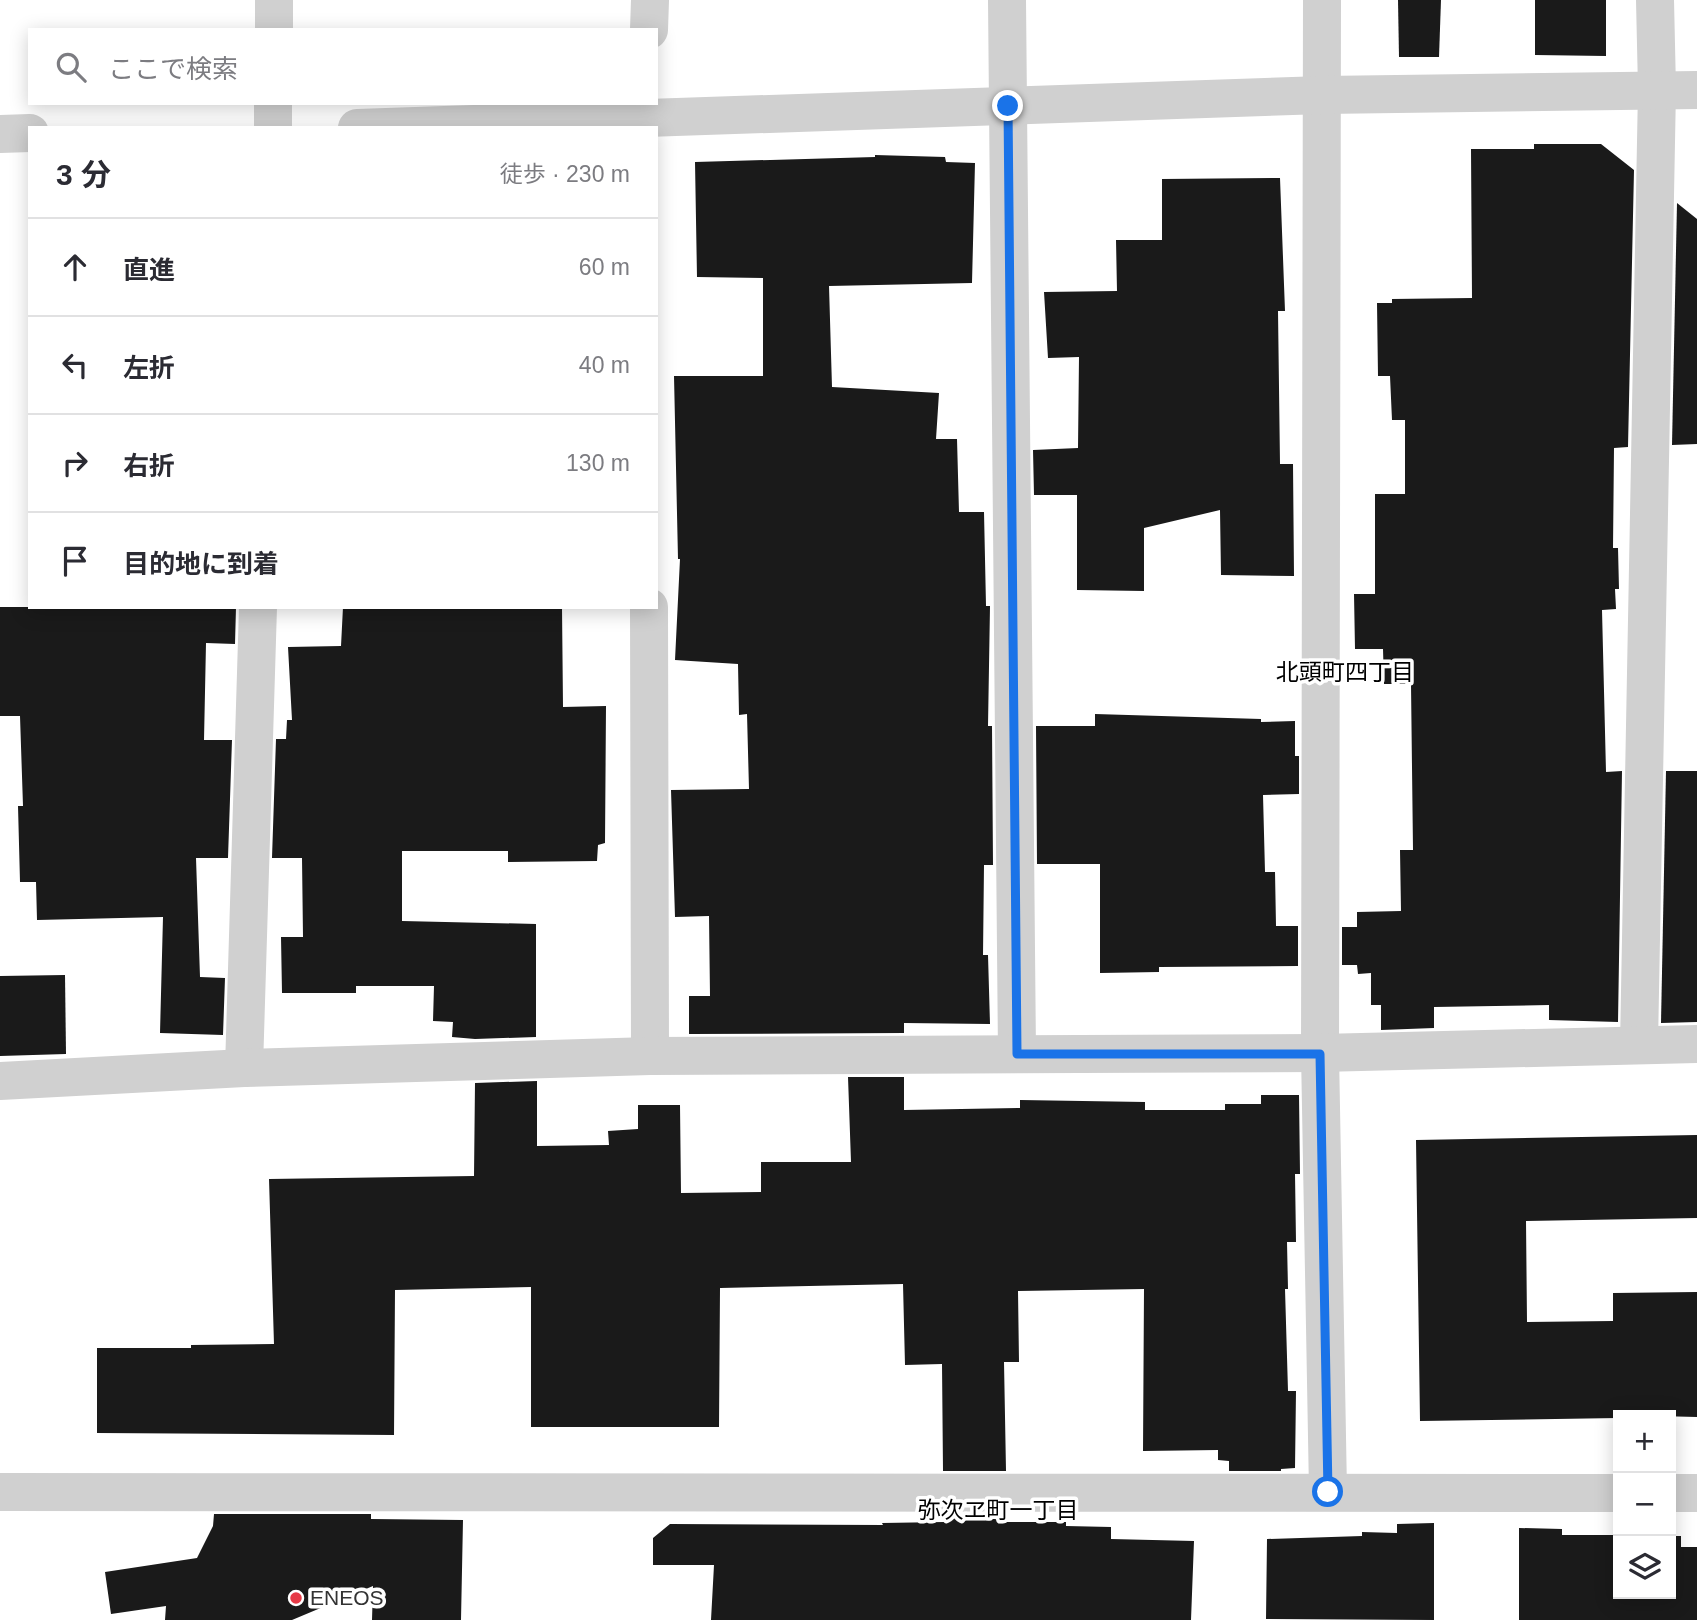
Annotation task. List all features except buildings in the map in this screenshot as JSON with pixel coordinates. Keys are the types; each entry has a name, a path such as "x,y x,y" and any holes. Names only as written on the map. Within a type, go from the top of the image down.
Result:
{"street":[{"path":"274,0 274,28"},
{"path":"649,28 650,0"},
{"path":"1007,0 1017,1054"},
{"path":"1322,0 1320,1054 1328,1492"},
{"path":"1639,1045 1657,89 1655,0"},
{"path":"410,126 1323,94 1697,90"},
{"path":"273,105 273,126"},
{"path":"0,134 28,133"},
{"path":"244,1068 258,609"},
{"path":"649,609 650,1056"},
{"path":"0,1081 244,1068 650,1056 1320,1054 1697,1044"},
{"path":"0,1492 1613,1493"},
{"path":"1676,1493 1697,1493"}],"place":[{"name":"ENEOS","path":"296,1598"}],"district":[{"name":"北頭町四丁目","path":"1345,672"},
{"name":"弥次ヱ町一丁目","path":"998,1510"}],"route":[{"path":"1008,106 1017,1054 1320,1054 1328,1492"}]}
